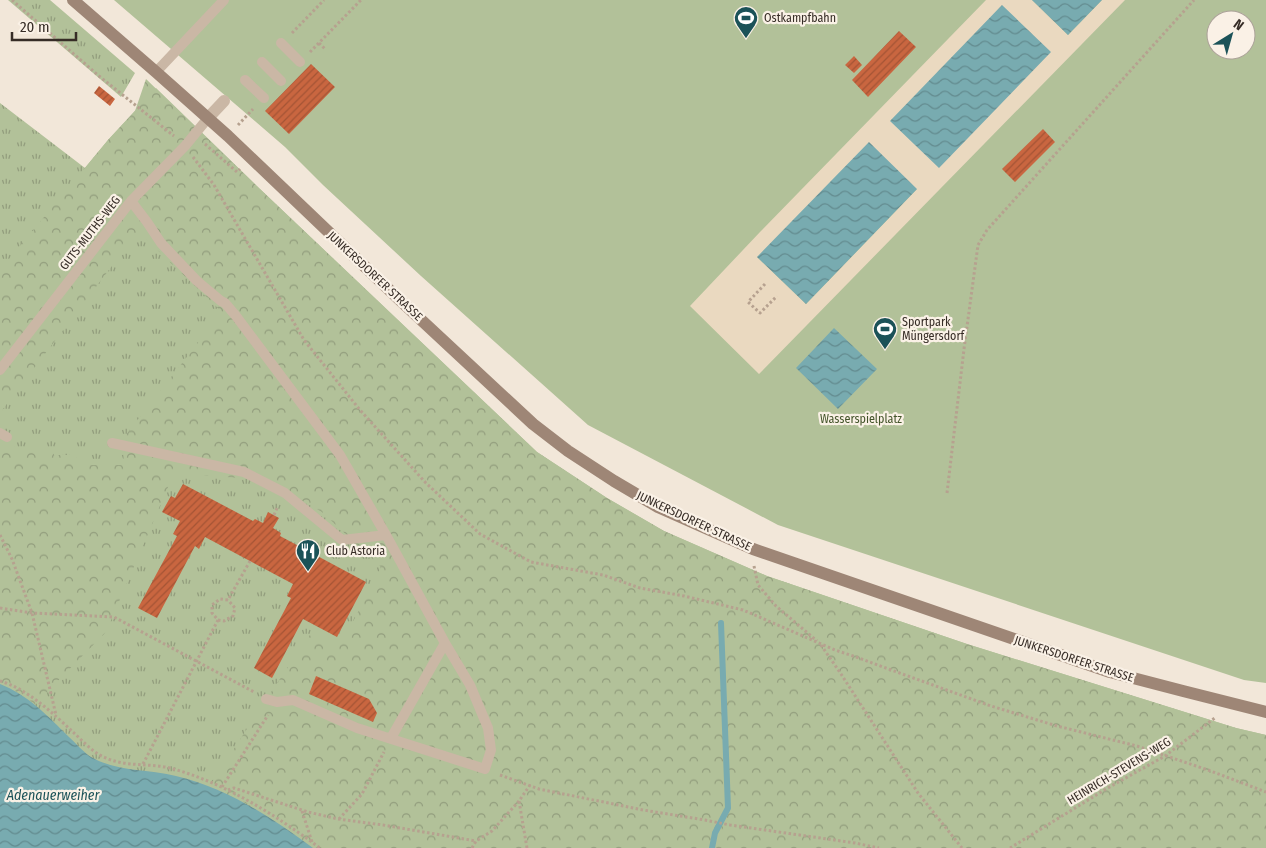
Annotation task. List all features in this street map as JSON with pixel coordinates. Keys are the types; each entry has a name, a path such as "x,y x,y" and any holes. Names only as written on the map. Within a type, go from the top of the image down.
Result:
{"street":[{"name":"JUNKERSDORFER STRASSE","path":"73,0 208,118 533,424 568,451 658,507 753,549 1110,672 1266,712"},
{"path":"208,118 224,100"}],"lane":[{"path":"156,72 224,0"},
{"path":"281,43 300,62"},
{"path":"262,62 281,81"},
{"path":"245,80 264,98"},
{"name":"GUTS-MUTHS-WEG","path":"0,370 131,201 195,135 208,118"},
{"path":"131,201 148,222 160,243 197,281 225,303 236,316 340,455 470,686 488,728 491,750 485,770 357,728 293,700 277,702 266,699"},
{"path":"112,443 244,472 284,493 342,540 386,534"},
{"path":"391,738 445,643"}],"path":[{"path":"947,494 978,245 987,230 1194,0"},
{"path":"319,43 325,49"},
{"path":"195,135 237,172"},
{"path":"765,284 748,302 760,313 777,296"},
{"path":"0,535 12,559 32,613 56,716"},
{"path":"753,549 758,585 776,606 820,643 918,792 962,848"},
{"path":"228,600 250,561"},
{"path":"220,599 228,600 235,608 233,616 224,621 218,620 212,613 212,605 220,599"},
{"path":"0,608 32,613 114,617 266,699"},
{"path":"143,764 218,620"},
{"path":"0,681 10,683 43,705 92,750 106,758 120,763 168,768 222,786 279,820 320,848"},
{"path":"222,786 277,702"},
{"name":"HEINRICH-STEVENS-WEG","path":"1010,848 1106,789 1165,756 1233,704"},
{"path":"338,819 362,794 391,738"},
{"path":"485,770 539,789 644,810 879,848"},
{"path":"472,848 476,841 492,831 519,801 530,785"},
{"path":"228,790 234,788 302,810 338,819 476,841"},
{"path":"519,801 527,848"},
{"path":"302,810 312,842"}],"green space":[{"path":"8,0 50,0 135,73 121,97"},
{"name":"Sportpark Müngersdorf","path":"114,0 1266,0 1266,683 1244,680 778,525 588,425 421,276 285,147"},
{"path":"146,79 537,452 607,498 664,531 767,576 967,644 1236,728 1266,735 1266,848 313,848 268,816 242,801 209,787 312,632 341,645 381,567 322,512 266,480 174,473 106,632 35,704 12,689 0,684 0,443 19,447 53,447 54,455 77,455 77,465 123,465 125,436 222,312 146,239 137,233 0,413 0,270 108,140 135,111"},
{"path":"156,88 537,452 607,498 664,531 767,576 967,644 1236,728 1266,735 1266,848 0,848 0,103 85,168"}],"shaded area":[{"path":"986,0 1032,0 1068,35 1102,0 1125,0 759,374 690,306","holes":["917,189 806,304 757,257"]}],"water":[{"path":"1032,0 1102,0 1068,35"},
{"path":"1002,5 1051,52 939,168 890,121"},
{"path":"869,142 917,189 806,304 757,257"},
{"path":"834,328 877,369 838,409 796,368"},
{"name":"Adenauerweiher","path":"0,684 20,694 37,707 91,757 122,768 176,776 213,788 265,815 313,848 0,848"}],"building":[{"path":"899,31 916,47 868,97 852,80"},
{"path":"854,56 862,65 854,73 845,65"},
{"path":"311,64 335,87 289,134 265,111"},
{"path":"99,86 115,99 110,106 94,93"},
{"path":"1043,129 1055,142 1015,182 1002,169"},
{"name":"Club Astoria","path":"183,484 253,521 255,519 263,523 268,512 279,518 273,528 281,533 280,536 366,582 337,637 303,619 272,678 254,668 291,598 287,596 293,584 205,537 199,549 195,546 157,618 138,608 177,536 173,534 180,521 162,512 171,496 175,498"},
{"path":"316,676 369,699 377,713 373,722 309,694"}],"waterway":[{"path":"712,848 715,833 728,808 721,623"}],"place":[{"name":"Ostkampfbahn","path":"746,39"},
{"name":"Sportpark Müngersdorf","path":"885,350"},
{"name":"Club Astoria","path":"308,572"}],"park label":[{"name":"Wasserspielplatz","path":"861,419"}]}
